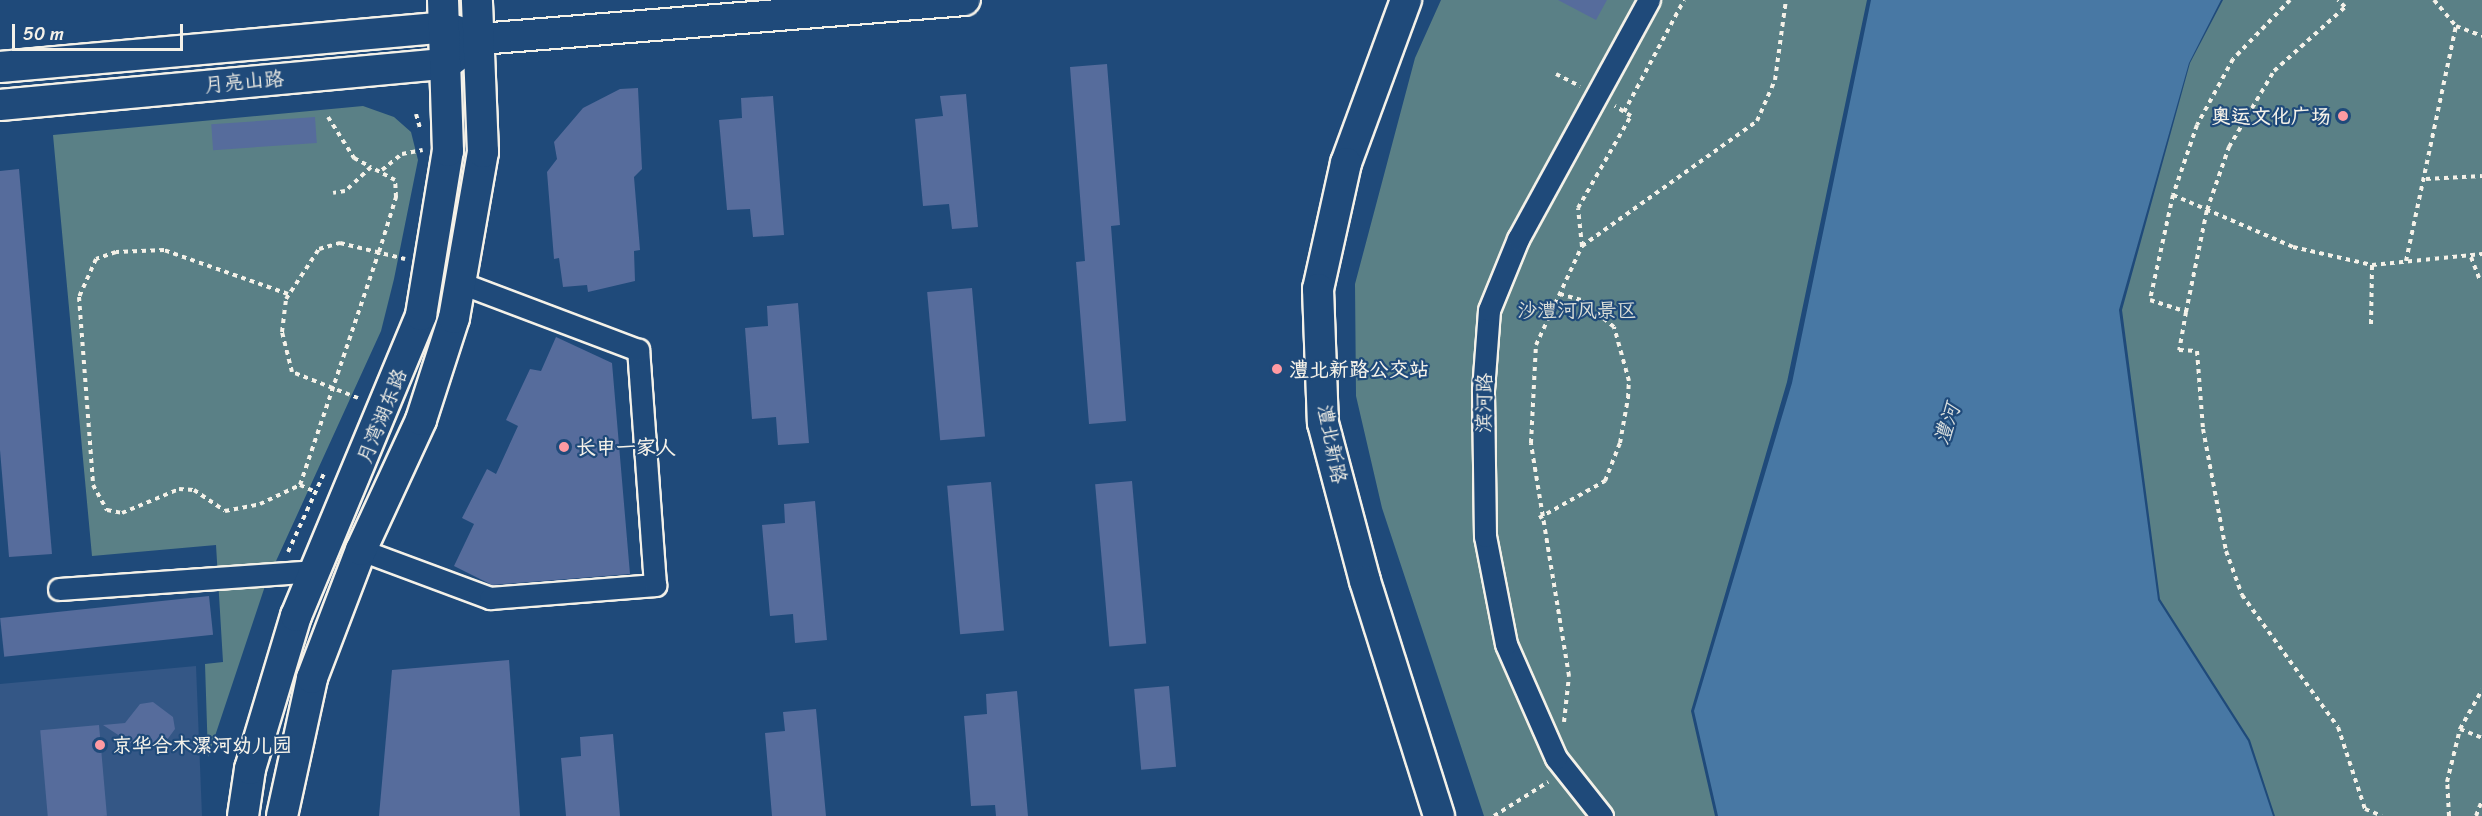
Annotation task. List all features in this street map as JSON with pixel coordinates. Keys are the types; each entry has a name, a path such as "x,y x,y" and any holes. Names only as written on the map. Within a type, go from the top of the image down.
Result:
{"street":[{"name":"月湾湖东路","path":"282,816 312,678 361,550 422,420 461,283 483,152 477,0"},
{"name":"月亮山路","path":"0,68 444,13 480,39 964,0"},
{"name":"澧北新路","path":"1406,0 1346,163 1318,289 1323,412 1365,581 1439,816"},
{"name":"滨河路","path":"1602,816 1562,764 1506,644 1485,536 1483,390 1489,310 1518,239 1649,0"},
{"name":"月湾湖东路","path":"243,816 250,769 296,616 421,315 448,152 444,13"},
{"path":"446,64 480,39"},
{"name":"月亮山路","path":"0,105 446,64"},
{"path":"361,550 490,598 655,585 638,350 461,283"},
{"path":"59,590 316,571"}],"path":[{"path":"1624,112 1684,0"},
{"path":"1494,816 1562,764 1569,676 1539,518 1531,443 1536,345 1556,293 1582,246 1757,121 1776,80 1786,0"},
{"path":"2186,312 2150,300 2174,195 2198,125 2233,59 2290,0"},
{"path":"2338,0 2345,7 2274,71 2229,147 2207,210 2179,350 2197,351 2203,429 2230,562 2242,596 2271,641 2338,727 2365,809 2362,816"},
{"path":"2436,1 2456,26 2482,36"},
{"path":"2406,261 2426,179 2456,26"},
{"path":"1556,74 1631,116 1578,208 1582,246"},
{"path":"416,114 423,157"},
{"path":"288,294 197,258 139,250 96,260 79,297 93,485 107,510 132,510 179,489 194,490 225,511 241,511 300,485 396,198 395,180 382,170 354,158 328,117"},
{"path":"382,170 402,154 423,150"},
{"path":"333,193 345,191 371,167"},
{"path":"2426,179 2482,176"},
{"path":"2174,195 2293,247 2372,265 2471,257 2482,254"},
{"path":"358,398 292,372 285,356 282,332 288,294 319,249 340,243 406,259"},
{"path":"403,270 408,250"},
{"path":"2471,257 2480,281"},
{"path":"2370,324 2372,265"},
{"path":"1539,518 1605,481 1620,443 1628,398 1629,381 1614,327 1581,300 1556,293"},
{"path":"354,408 363,388"},
{"path":"278,574 330,460"},
{"path":"300,485 316,492"},
{"path":"2449,816 2447,782 2460,729 2482,690"},
{"path":"2460,729 2482,738"},
{"path":"2476,816 2482,800"},
{"path":"2365,809 2382,816"}],"shaded area":[{"name":"京华合木漯河幼儿园","path":"196,666 202,816 0,816 0,684"}],"green space":[{"name":"沙澧河风景区","path":"1441,0 1867,0 1787,382 1691,711 1715,816 1484,816 1382,508 1356,396 1355,284 1415,58"},
{"path":"2223,0 2482,0 2482,816 2275,816 2250,740 2160,599 2122,310 2190,63"},
{"path":"363,106 394,117 411,132 418,160 394,279 381,331 266,583 208,757 205,664 223,662 216,545 92,556 53,135"}],"water":[{"name":"澧河","path":"1871,0 2221,0 2189,63 2119,310 2158,600 2248,741 2273,816 1718,816 1694,711 1792,383"}],"building":[{"path":"1558,0 1607,0 1596,20"},
{"path":"1107,64 1120,225 1111,226 1126,421 1089,424 1076,262 1085,261 1070,67"},
{"path":"638,88 642,169 634,177 640,250 634,251 635,281 588,292 587,285 563,287 559,258 554,259 547,172 557,159 554,142 583,108 620,89"},
{"path":"966,94 978,227 952,229 949,204 923,206 915,119 943,116 940,96"},
{"path":"773,96 784,235 753,237 750,209 727,210 719,120 742,118 741,98"},
{"path":"315,117 317,143 213,150 211,124"},
{"path":"19,169 52,554 9,557 0,450 0,171"},
{"path":"972,288 985,436 940,440 927,292"},
{"path":"798,303 809,443 778,445 776,417 752,419 745,328 768,326 767,306"},
{"name":"长申一家人","path":"556,337 612,363 630,574 492,585 454,566 474,524 462,518 487,469 496,474 518,426 506,420 530,369 541,371"},
{"path":"1132,481 1146,643 1109,647 1095,484"},
{"path":"991,482 1004,630 960,634 947,486"},
{"path":"815,501 827,640 795,643 793,614 770,616 762,525 785,523 784,504"},
{"path":"209,596 213,635 4,657 0,618"},
{"path":"509,660 520,816 379,816 392,670"},
{"path":"1169,686 1176,767 1141,770 1134,689"},
{"path":"1017,691 1028,816 996,816 995,805 971,806 964,716 987,714 986,694"},
{"path":"153,702 173,717 175,729 161,748 138,748 103,725 125,723 140,704"},
{"path":"816,709 826,816 772,816 765,733 785,731 783,712"},
{"path":"99,725 107,816 48,816 40,730"},
{"path":"613,734 620,816 566,816 561,758 581,756 580,737"}],"place":[{"name":"奥运文化广场","path":"2343,116"},
{"name":"澧北新路公交站","path":"1277,369"},
{"name":"长申一家人","path":"564,447"},
{"name":"京华合木漯河幼儿园","path":"100,745"}]}
